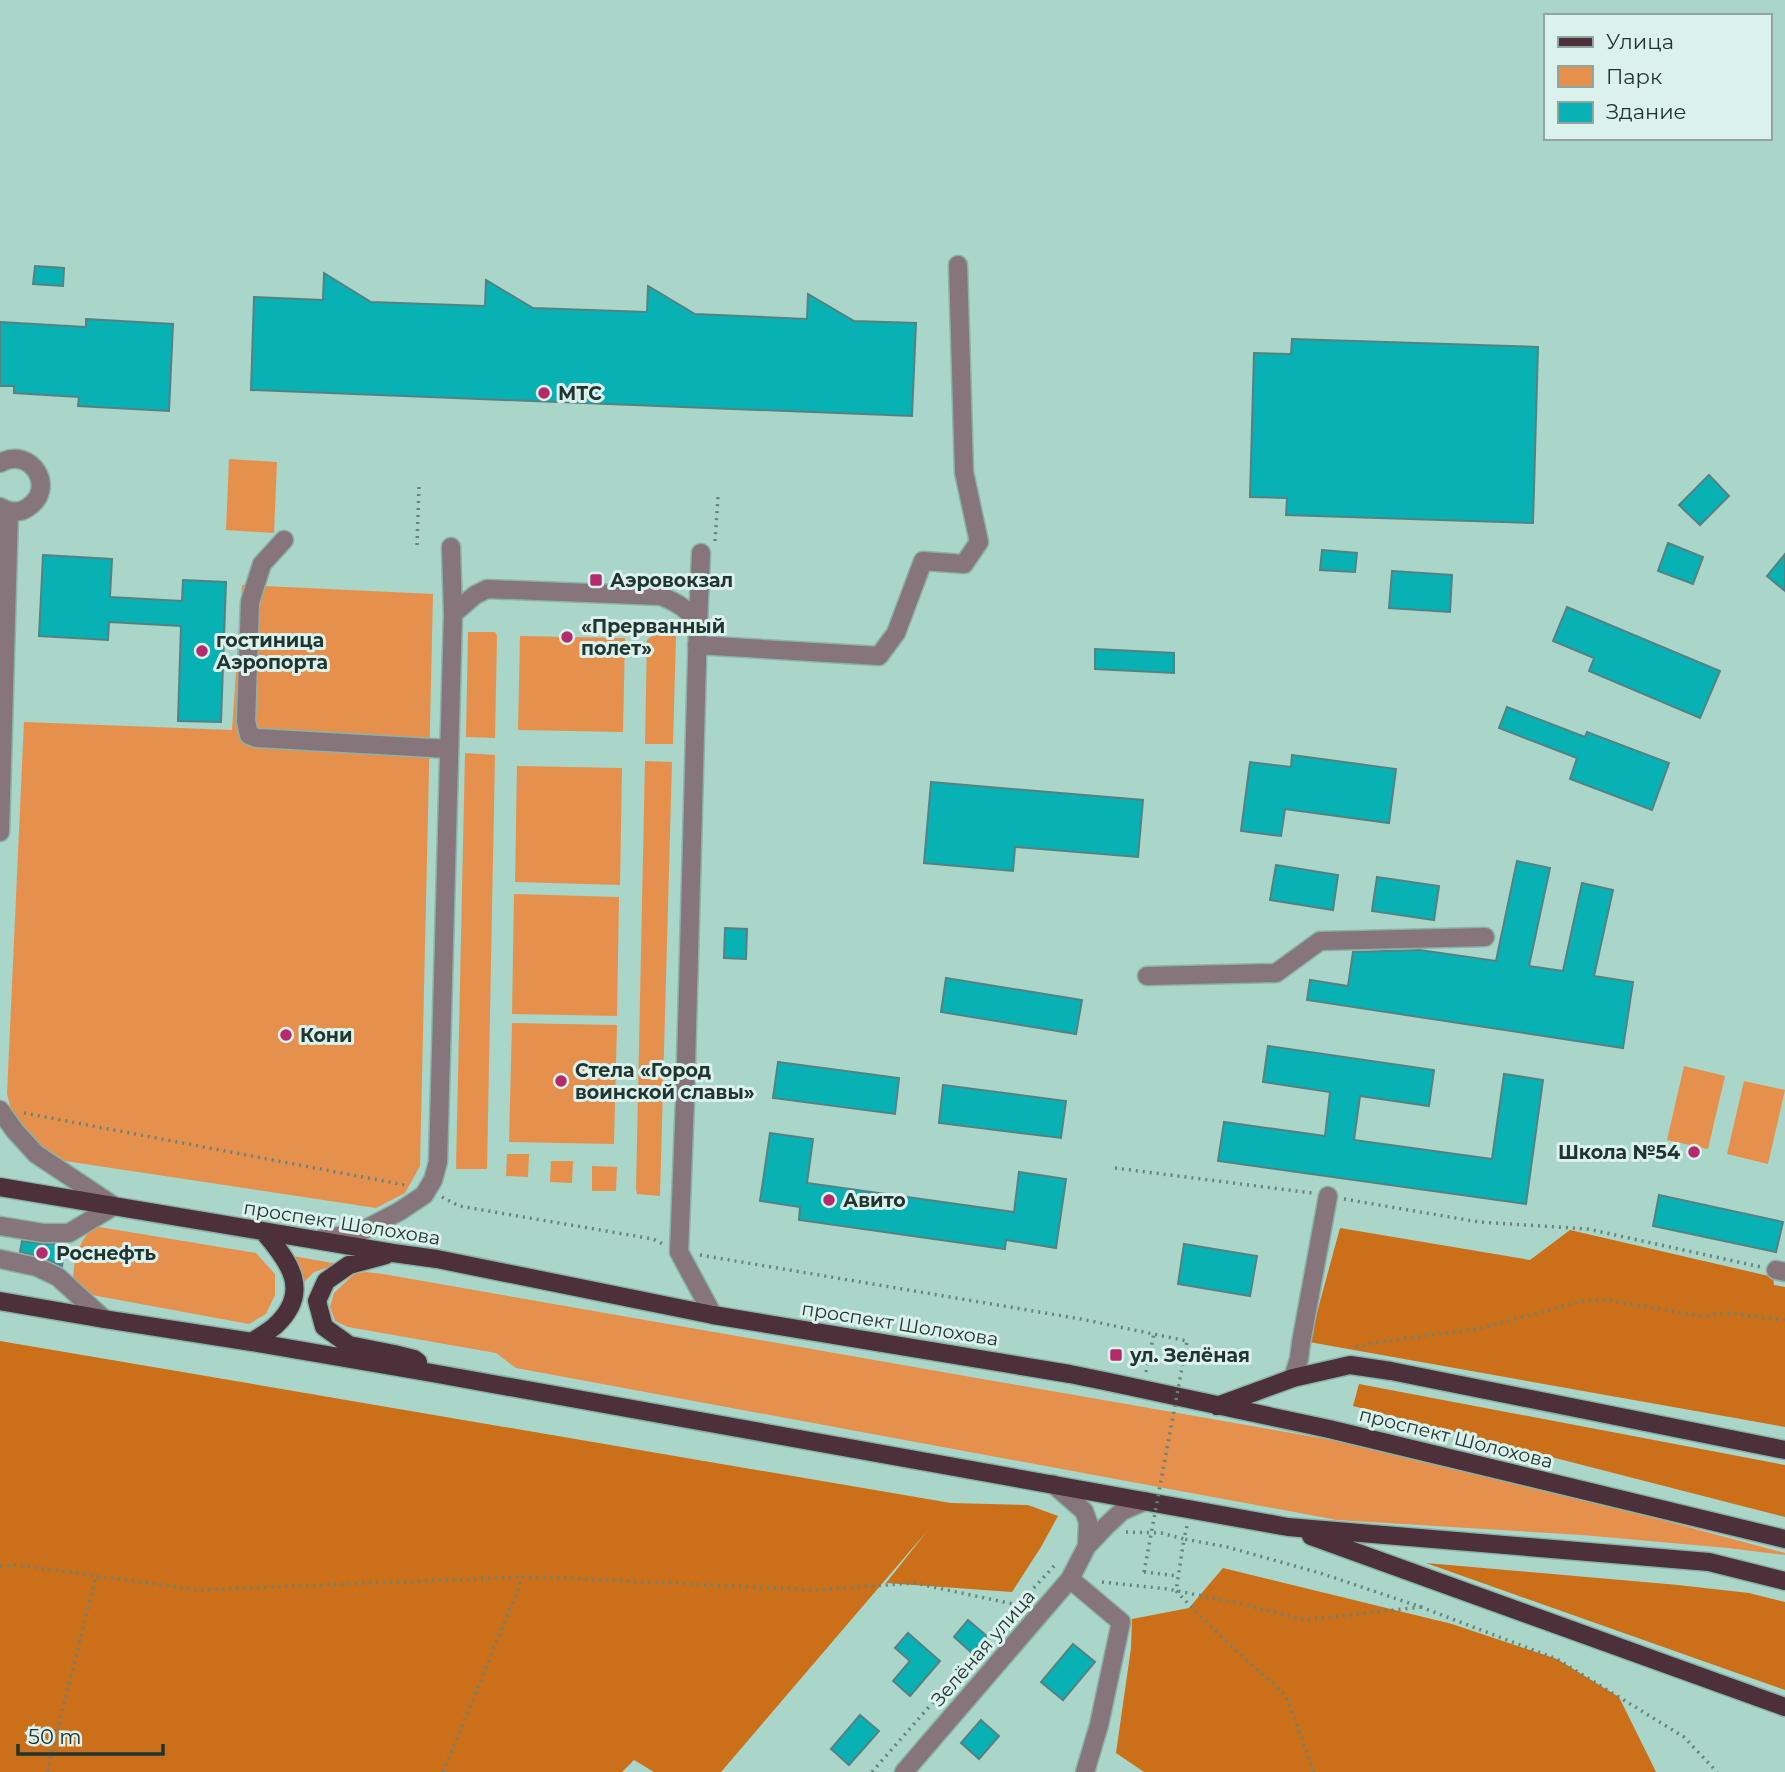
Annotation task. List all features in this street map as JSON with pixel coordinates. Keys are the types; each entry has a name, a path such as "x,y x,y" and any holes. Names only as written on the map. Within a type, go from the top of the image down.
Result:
{"main road":[{"name":"проспект Шолохова","path":"0,1187 437,1259 713,1315 1070,1374 1329,1429 1785,1539"},
{"path":"252,1342 274,1327 288,1311 295,1293 292,1272 282,1253 263,1231"},
{"path":"393,1253 349,1265 326,1281 317,1301 324,1327 349,1345 414,1359 432,1373"},
{"path":"0,1301 432,1373 1288,1527 1709,1562 1785,1581"},
{"path":"1217,1406 1293,1378 1350,1365 1404,1373 1785,1450"},
{"path":"1288,1527 1785,1707"}],"street":[{"path":"698,645 879,656 896,633 923,561 964,564 979,542 964,472 958,265"},
{"path":"0,463 7,459 21,459 33,466 40,478 41,492 34,504 22,511 5,510 9,530 0,832"},
{"path":"284,540 262,564 250,602 247,721 249,736 449,749"},
{"path":"316,1240 358,1233 400,1211 424,1195 433,1181 438,1162 453,614 451,547"},
{"path":"708,548 698,624 679,1252 713,1315"},
{"path":"453,614 475,595 487,589 661,596 690,612 698,624"},
{"path":"1147,975 1276,973 1320,941 1485,937"},
{"path":"0,1226 43,1233 69,1233 114,1206 36,1154 15,1131 6,1110"},
{"path":"1293,1378 1299,1359 1328,1196"},
{"path":"0,1259 37,1267 58,1277 104,1319"},
{"path":"1053,1484 1084,1511 1088,1522 1087,1546"},
{"name":"Зелёная улица","path":"904,1772 1070,1579 1087,1546 1122,1511 1145,1501"},
{"path":"1070,1579 1121,1622 1099,1725 1085,1772"}],"path":[{"path":"417,545 419,486"},
{"path":"708,548 718,497"},
{"path":"6,1110 427,1189 459,1206 653,1239 679,1252 1081,1319 1187,1341 1144,1572 1178,1576"},
{"path":"1115,1168 1328,1196 1479,1222 1588,1229 1781,1271"},
{"path":"1352,1348 1478,1329 1583,1301 1606,1300 1700,1316 1728,1312 1785,1320"},
{"path":"1143,1390 1154,1333"},
{"path":"1176,1591 1184,1539 1227,1547 1320,1573 1557,1658 1684,1737 1717,1772"},
{"path":"0,1566 18,1566 200,1590 543,1577 817,1590 915,1583 1018,1605 1028,1600"},
{"path":"47,1772 96,1576"},
{"path":"443,1772 523,1577"},
{"path":"1070,1579 1176,1591 1304,1620 1421,1607"},
{"path":"1176,1591 1286,1696 1314,1772"}],"green space":[{"path":"229,459 277,462 274,533 226,530"},
{"path":"242,585 433,594 420,1166 405,1193 376,1208 65,1161 36,1147 12,1113 7,1094 24,722 232,730"},
{"path":"468,632 495,632 497,636 495,738 466,737"},
{"path":"653,635 676,636 673,744 645,744 647,640"},
{"path":"520,636 625,638 623,732 518,730"},
{"path":"465,753 495,755 487,1169 456,1169"},
{"path":"645,761 672,762 660,1196 637,1194 636,1189"},
{"path":"517,766 622,768 620,885 515,882"},
{"path":"514,894 619,897 617,1016 512,1014"},
{"path":"512,1023 617,1025 614,1144 509,1142"},
{"path":"1684,1066 1725,1076 1708,1149 1667,1140"},
{"path":"1744,1081 1785,1090 1768,1164 1727,1154"},
{"path":"507,1154 529,1154 528,1177 506,1176"},
{"path":"551,1161 573,1161 572,1183 550,1182"},
{"path":"592,1166 617,1167 616,1191 592,1191"},
{"path":"93,1226 256,1253 275,1274 275,1295 266,1314 249,1324 81,1293 73,1278 75,1257"},
{"path":"293,1256 338,1264 314,1272 302,1284"},
{"path":"366,1272 1423,1456 1785,1555 1582,1535 1337,1520 516,1368 496,1353 348,1327 335,1321 330,1307 334,1293 354,1274"}],"shaded area":[{"path":"1340,1228 1530,1260 1570,1230 1773,1277 1774,1285 1785,1287 1785,1427 1309,1342"},
{"path":"0,1341 951,1503 1028,1505 1058,1516 1012,1592 886,1583 928,1530 721,1772 654,1772 634,1760 622,1772 0,1772"},
{"path":"1359,1384 1785,1465 1785,1517 1353,1406"},
{"path":"1426,1563 1678,1585 1749,1593 1785,1602 1785,1690"},
{"path":"1223,1568 1452,1624 1557,1659 1619,1697 1656,1772 1144,1772 1116,1753 1131,1648 1132,1619 1189,1608"}],"building":[{"path":"35,266 64,268 63,286 33,284"},
{"path":"324,273 371,302 485,306 486,280 533,308 647,312 648,286 695,314 807,319 808,294 854,321 916,323 912,416 251,390 254,297 323,300"},
{"path":"86,319 173,324 169,411 78,406 79,397 14,393 14,386 0,386 0,322 86,327"},
{"path":"1292,339 1538,347 1533,523 1286,515 1287,498 1250,497 1254,353 1291,354"},
{"path":"1709,475 1729,496 1700,525 1679,505"},
{"path":"1668,543 1703,557 1693,584 1658,571"},
{"path":"1322,550 1357,553 1355,572 1320,570"},
{"path":"1785,554 1785,591 1767,576"},
{"path":"43,555 112,559 110,597 182,601 183,580 226,582 221,722 178,721 181,626 109,622 108,640 39,636"},
{"path":"1392,571 1452,575 1450,612 1389,608"},
{"path":"1567,607 1720,671 1700,718 1589,671 1594,658 1553,641"},
{"path":"1095,649 1174,653 1174,673 1095,669"},
{"path":"1507,707 1585,737 1587,732 1669,763 1652,810 1570,779 1577,758 1499,728"},
{"path":"1292,755 1396,769 1389,823 1285,809 1281,836 1241,831 1250,762 1291,767"},
{"path":"931,782 1143,800 1138,857 1015,847 1013,871 924,863"},
{"path":"1517,861 1550,868 1529,966 1563,971 1582,883 1613,890 1594,976 1633,982 1623,1048 1307,1000 1310,980 1348,986 1353,952 1420,950 1496,961"},
{"path":"1276,865 1338,875 1333,910 1270,900"},
{"path":"1377,877 1439,886 1434,920 1372,911"},
{"path":"725,928 747,929 746,959 724,958"},
{"path":"946,978 1082,1000 1076,1034 941,1012"},
{"path":"1268,1046 1434,1070 1429,1106 1360,1096 1354,1140 1492,1159 1504,1074 1543,1080 1526,1204 1218,1161 1224,1122 1325,1136 1330,1092 1263,1082"},
{"path":"778,1062 899,1078 895,1114 773,1098"},
{"path":"943,1085 1066,1101 1061,1138 939,1123"},
{"path":"770,1133 813,1139 807,1183 1014,1212 1019,1172 1066,1179 1056,1248 1006,1240 1005,1249 799,1220 800,1207 760,1201"},
{"path":"1659,1195 1783,1222 1776,1252 1653,1226"},
{"path":"22,1241 65,1244 62,1266 42,1257 20,1252"},
{"path":"1184,1244 1257,1256 1250,1296 1178,1284"},
{"path":"968,1620 987,1636 972,1653 954,1637"},
{"path":"908,1633 940,1661 910,1696 893,1681 910,1661 895,1648"},
{"path":"1073,1644 1095,1662 1063,1700 1041,1682"},
{"path":"860,1715 879,1731 849,1765 831,1749"},
{"path":"981,1720 999,1736 979,1759 961,1743"}],"place":[{"name":"МТС","path":"544,393"},
{"name":"Аэровокзал","path":"596,580"},
{"name":"«Пpepвaнный пoлeт»","path":"567,637"},
{"name":"гостиница Аэропорта","path":"202,651"},
{"name":"Кони","path":"286,1035"},
{"name":"Стела «Город воинской славы»","path":"561,1081"},
{"name":"Школа №54","path":"1694,1152"},
{"name":"Авито","path":"829,1200"},
{"name":"Роснефть","path":"42,1253"},
{"name":"ул. Зелёная","path":"1116,1355"}]}
